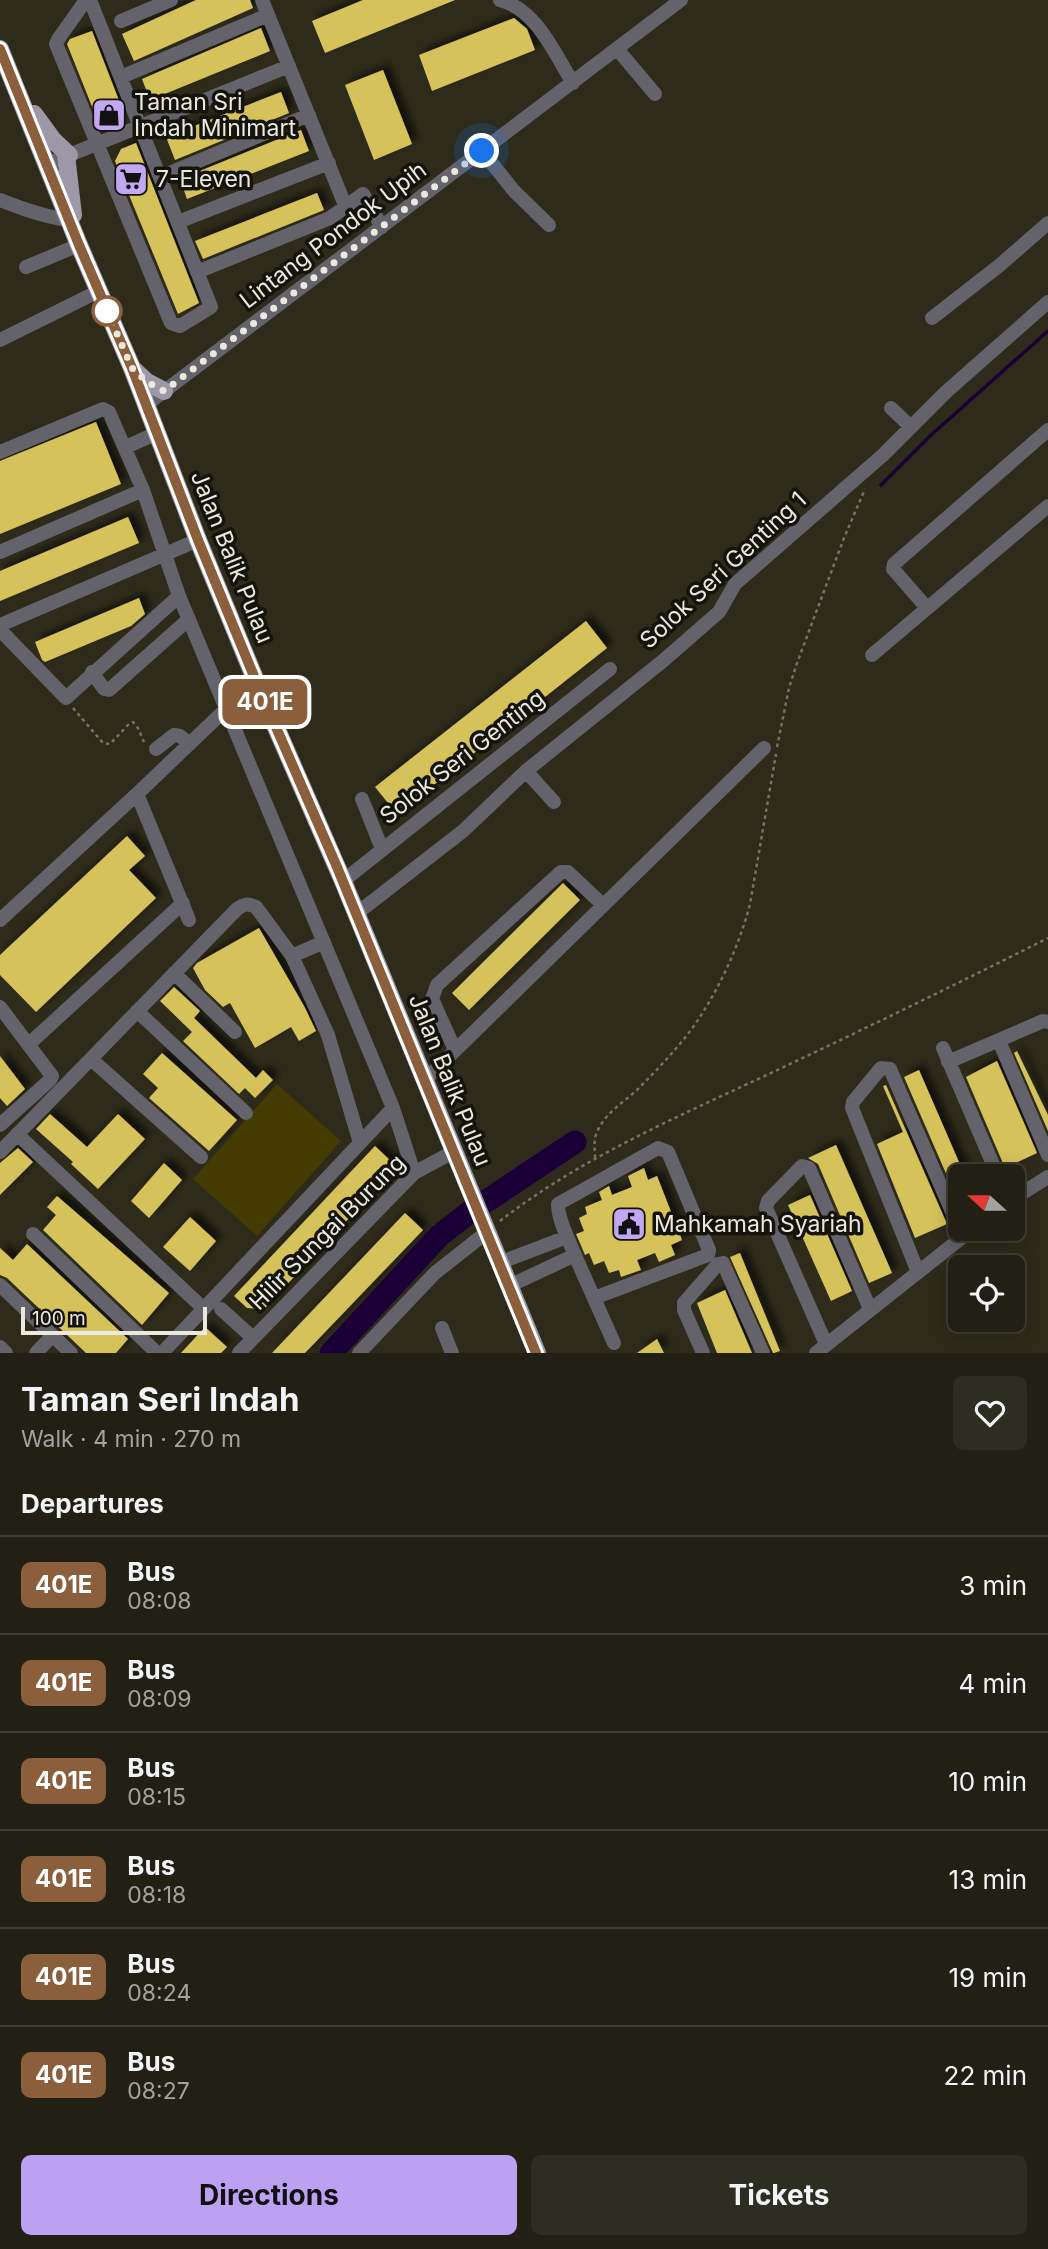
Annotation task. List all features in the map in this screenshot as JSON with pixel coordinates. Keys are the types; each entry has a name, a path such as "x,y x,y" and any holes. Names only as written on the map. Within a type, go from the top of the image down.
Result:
{"main road":[{"name":"Jalan Balik Pulau","path":"0,49 132,368 258,686 356,914 537,1353"},
{"path":"18,92 53,140 68,155 74,233"},
{"path":"132,368 147,382 164,391"}],"street":[{"path":"88,0 211,307 180,326 171,323 57,44 59,37 88,0"},
{"path":"121,21 171,0"},
{"path":"262,0 345,205"},
{"path":"500,0 509,2 537,24 573,83"},
{"name":"Lintang Pondok Upih","path":"146,405 681,0"},
{"path":"121,77 268,15"},
{"path":"618,50 655,94"},
{"path":"47,164 289,66"},
{"path":"160,177 309,116"},
{"path":"482,151 514,191 549,225"},
{"path":"178,222 328,163"},
{"path":"197,271 330,218 363,194 382,227"},
{"path":"0,200 52,218 74,233 26,267"},
{"path":"932,317 1000,265 1048,223"},
{"path":"0,340 99,291"},
{"name":"Solok Seri Genting 1","path":"356,914 463,831 526,771 719,612 735,584 883,455 910,426 1048,302"},
{"path":"0,327 17,332"},
{"path":"891,408 910,426"},
{"path":"0,452 103,409 108,412 143,490 179,596 393,1108 414,1173"},
{"path":"927,608 893,569 894,565 1048,430"},
{"path":"125,447 157,433"},
{"path":"0,552 143,490"},
{"path":"872,655 1048,506"},
{"path":"0,625 198,540"},
{"path":"0,630 66,698 179,596"},
{"path":"92,672 104,689 109,690 189,619"},
{"name":"Solok Seri Genting","path":"342,881 610,669"},
{"path":"0,920 226,709 258,686"},
{"path":"156,749 174,735 190,744"},
{"path":"424,1081 764,748"},
{"path":"526,771 554,802"},
{"path":"137,794 190,920"},
{"path":"362,799 382,849"},
{"path":"455,1050 432,999 437,985 561,872 568,872 603,905"},
{"path":"29,1044 183,903"},
{"path":"0,1152 237,909 250,904 256,906 292,956 328,1035 360,1143"},
{"path":"292,956 324,942"},
{"path":"174,973 235,1032"},
{"path":"0,1007 52,1076 0,1125"},
{"path":"137,1011 246,1113"},
{"path":"993,1164 946,1055 999,1041 1045,1022"},
{"path":"999,1041 1048,1155"},
{"path":"91,1059 201,1157"},
{"path":"918,1272 852,1108 855,1100 881,1068 890,1069 948,1189"},
{"path":"33,1234 160,1353 393,1108"},
{"path":"18,1134 203,1308"},
{"path":"594,1298 708,1255 709,1250 668,1152 658,1148 559,1202 557,1208 567,1237 594,1298 614,1343"},
{"name":"Hilir Sungai Burung","path":"239,1353 414,1173 453,1152"},
{"path":"870,1309 809,1167 800,1168 768,1201 767,1211 821,1349 959,1241"},
{"path":"1026,1191 1048,1177"},
{"path":"359,1353 435,1273 486,1232"},
{"path":"499,1263 567,1237"},
{"path":"509,1286 575,1255"},
{"path":"703,1353 684,1310 685,1301 718,1264 724,1264 763,1353"},
{"path":"0,1285 71,1353"},
{"path":"221,1309 253,1338"},
{"path":"442,1328 452,1353"},
{"path":"36,1353 52,1336"},
{"path":"0,1347 6,1353"}],"path":[{"path":"595,1158 595,1135 600,1125 636,1091 690,1031 729,964 744,928 789,688 840,549 866,488"},
{"path":"66,698 103,743 110,744 133,722 147,750 156,749"},
{"path":"486,1232 531,1197 595,1158 1048,938"}],"shaded area":[{"path":"277,1084 341,1141 257,1236 193,1179"}],"building":[{"path":"196,0 250,0 253,8 134,61 122,34"},
{"path":"363,0 455,0 325,53 312,21"},
{"path":"514,18 527,29 535,50 432,91 419,55"},
{"path":"261,28 270,51 150,100 142,79"},
{"path":"92,31 125,116 107,123 97,119 67,44 70,39"},
{"path":"383,70 412,144 374,160 345,85"},
{"path":"281,92 289,113 175,160 166,137"},
{"path":"301,130 309,151 187,199 180,179"},
{"path":"136,143 199,303 178,314 115,161 121,149"},
{"path":"317,193 324,210 203,259 195,241"},
{"path":"96,422 121,484 0,534 0,461"},
{"path":"128,517 139,543 0,601 0,571"},
{"path":"139,598 145,614 131,626 45,662 42,660 35,642"},
{"path":"586,621 607,648 397,814 375,787"},
{"path":"127,836 145,856 129,870 156,898 36,1012 0,975 0,955"},
{"path":"563,883 580,900 469,1010 452,993"},
{"path":"259,928 316,1031 299,1041 291,1027 255,1048 230,1003 223,1007 205,990 193,968 197,963"},
{"path":"174,987 200,1011 194,1018 256,1078 263,1070 273,1080 255,1098 245,1088 239,1094 183,1041 192,1032 160,1001"},
{"path":"1017,1051 1048,1115 1048,1131 1014,1053"},
{"path":"162,1053 237,1120 209,1151 149,1098 158,1088 143,1074"},
{"path":"0,1056 25,1089 7,1106 0,1098"},
{"path":"997,1061 1037,1153 1014,1164 1003,1164 966,1077"},
{"path":"919,1070 960,1164 948,1164 948,1178 904,1077"},
{"path":"886,1085 947,1224 915,1238 877,1144 903,1132 883,1086"},
{"path":"50,1114 87,1147 118,1114 145,1139 98,1189 36,1129"},
{"path":"836,1145 892,1273 869,1283 818,1164 808,1158"},
{"path":"375,1146 397,1167 264,1309 247,1308 234,1296"},
{"path":"18,1148 33,1162 0,1195 0,1163"},
{"path":"164,1163 182,1180 149,1218 131,1201"},
{"name":"Mahkamah Syariah","path":"644,1168 648,1180 657,1176 682,1240 671,1245 675,1255 659,1262 655,1253 637,1260 641,1270 621,1277 619,1270 609,1273 604,1261 594,1265 589,1253 585,1255 576,1234 584,1231 579,1218 587,1214 585,1207 602,1200 599,1192 609,1186 612,1195 632,1187 628,1176"},
{"path":"810,1195 852,1291 831,1301 788,1205"},
{"path":"57,1196 169,1293 142,1325 43,1230 56,1215 47,1207"},
{"path":"405,1213 423,1230 305,1353 272,1353"},
{"path":"190,1217 216,1241 190,1271 163,1247"},
{"path":"27,1244 128,1339 116,1353 86,1353 7,1278 0,1275 0,1248 13,1260"},
{"path":"740,1253 780,1351 773,1353 730,1257"},
{"path":"725,1290 752,1353 717,1353 697,1303"},
{"path":"205,1327 227,1347 221,1353 181,1353"},
{"path":"657,1339 664,1353 637,1353"}],"waterway":[{"path":"881,485 930,436 1048,331"},
{"path":"331,1353 439,1236 467,1214 575,1142"}],"bus line":[{"name":"401E","path":"0,49 132,368 258,686 337,867 536,1353"}],"place":[{"name":"Taman Sri Indah Minimart","path":"109,115"},
{"name":"7-Eleven","path":"131,179"},
{"name":"Mahkamah Syariah","path":"629,1224"}],"route":[{"path":"107,311 132,368 147,382 164,391 482,151"}]}
